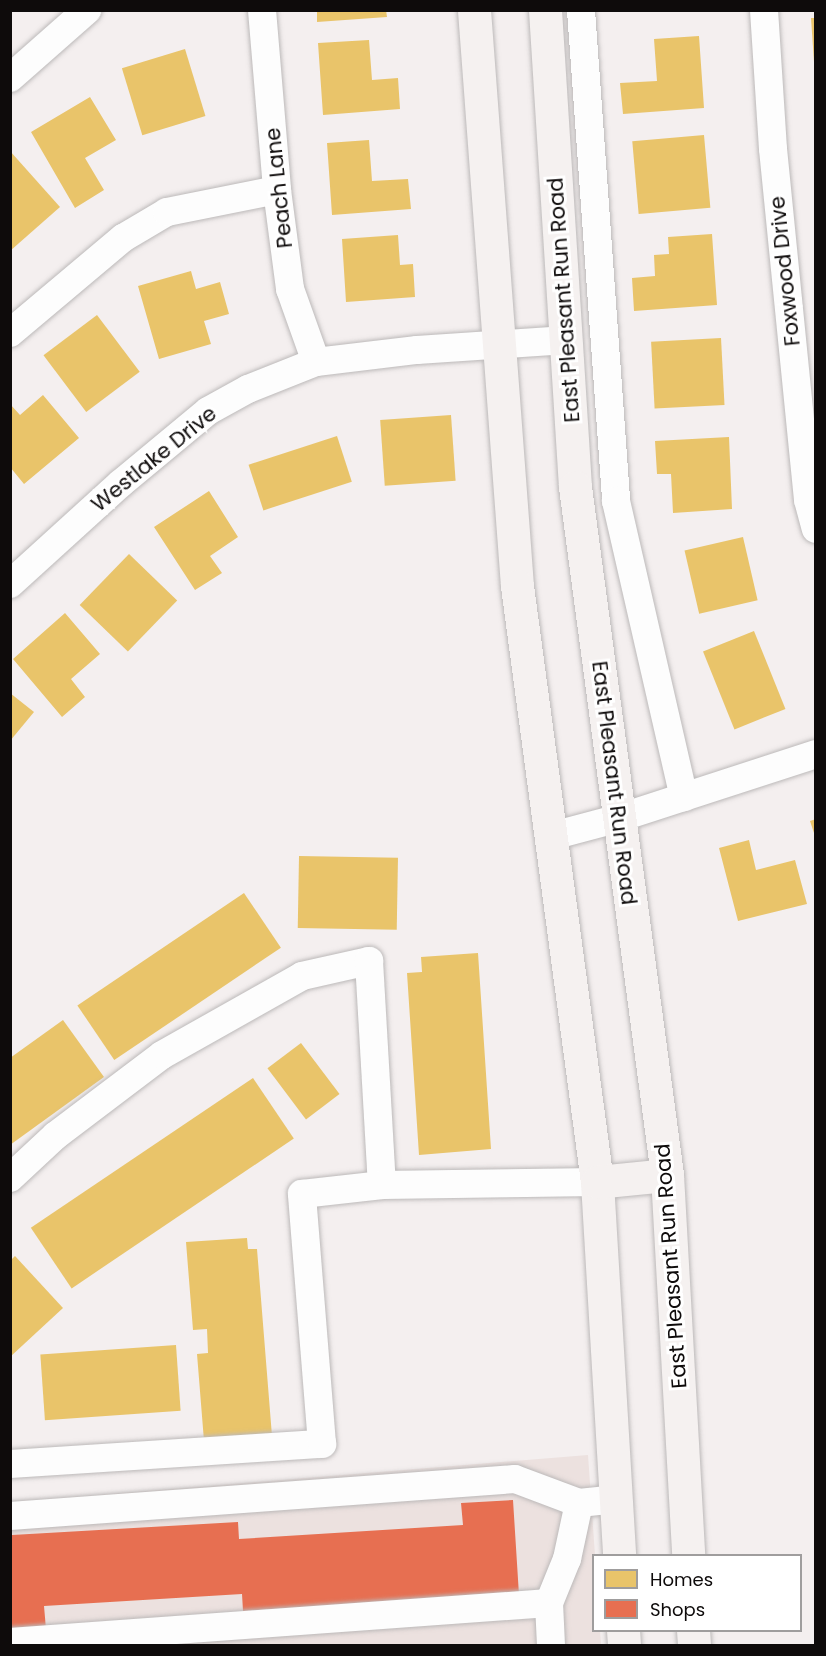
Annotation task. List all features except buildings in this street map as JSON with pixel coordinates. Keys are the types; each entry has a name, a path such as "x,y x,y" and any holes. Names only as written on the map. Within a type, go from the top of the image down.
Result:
{"main road":[{"path":"474,10 517,586 597,1182 619,1554"},
{"name":"East Pleasant Run Road","path":"545,10 575,488 616,819 667,1175 688,1554"},
{"path":"597,1182 667,1175"}],"street":[{"path":"10,78 87,10"},
{"name":"Peach Lane","path":"262,10 277,190 290,289 316,362"},
{"path":"581,10 616,501 684,797"},
{"name":"Foxwood Drive","path":"764,10 779,208 808,500 816,529"},
{"path":"10,333 123,238 167,212 277,190"},
{"name":"Westlake Drive","path":"10,584 120,484 208,411 248,389 316,362 500,344 567,340"},
{"path":"552,836 616,819 816,754"},
{"path":"10,1179 56,1136 162,1055 302,976 369,961 382,1185"},
{"path":"10,1464 322,1444 302,1194 382,1185 597,1182"},
{"path":"10,1516 515,1479 579,1503 615,1499"},
{"path":"551,1646 549,1603 567,1559 579,1503"},
{"path":"10,1642 302,1633 549,1603"}],"shaded area":[{"path":"588,1455 595,1554 592,1554 592,1632 600,1632 601,1645 11,1646 11,1502"}]}
